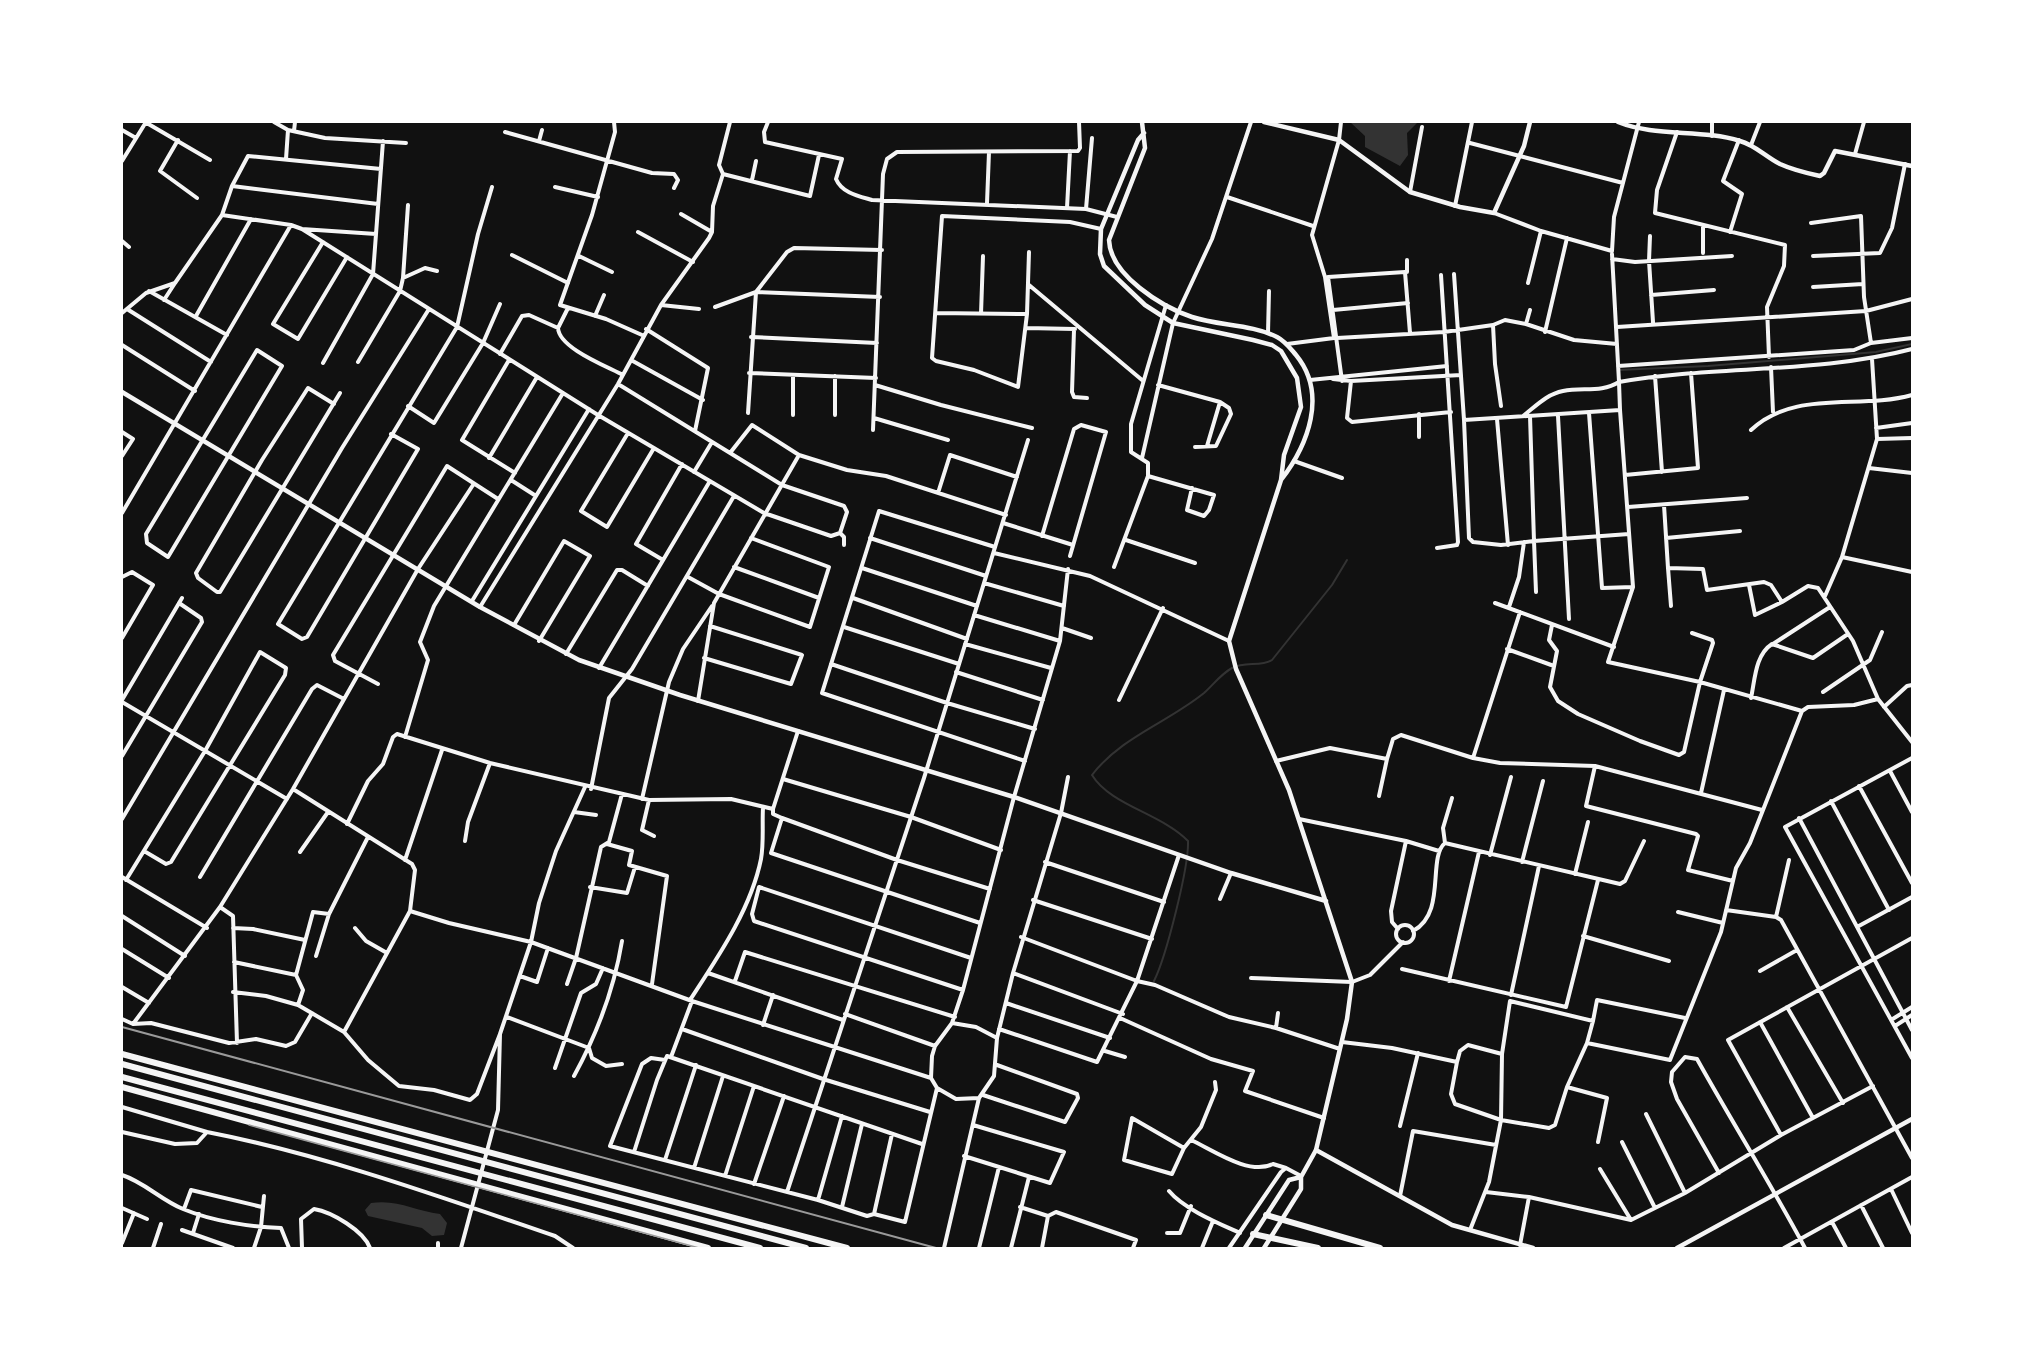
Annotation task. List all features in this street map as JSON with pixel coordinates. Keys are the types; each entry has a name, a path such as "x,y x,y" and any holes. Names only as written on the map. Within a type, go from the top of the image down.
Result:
{"highway":[{"path":"122,1054 847,1248"},
{"path":"122,1064 806,1248"},
{"path":"122,1077 760,1248"},
{"path":"122,1087 708,1248"},
{"path":"1266,1215 1380,1248"},
{"path":"1253,1234 1316,1248 1319,1232"}],"main road":[{"path":"1142,122 1145,148 1109,240 1112,256 1128,277 1166,305 1193,317 1268,333 1287,344 1302,362 1310,380 1314,408 1294,461 1281,480"},
{"path":"1264,122 1339,140 1410,192 1455,206 1494,213 1520,155 1529,122"},
{"path":"1618,122 1637,130 1677,131 1740,140 1779,164 1799,172 1820,176 1824,173 1833,152 1856,154 1912,166"},
{"path":"1144,133 1138,140 1101,229 1100,254 1104,266 1122,285 1161,317 1173,323 1272,345 1289,362 1297,378 1301,407 1284,454 1281,480 1229,641 1232,659 1299,819 1352,982 1342,1042 1316,1150 1301,1176 1301,1189 1264,1248"},
{"path":"122,392 480,607 540,641 599,668 698,701 1014,797 1231,873 1326,901"},
{"path":"1677,1248 1912,1119"},
{"path":"1316,1150 1469,1232 1533,1248"},
{"path":"1245,1248 1289,1180 1301,1176"}],"street":[{"path":"122,160 145,122 210,160"},
{"path":"274,122 288,130 325,138 406,143"},
{"path":"294,131 295,122"},
{"path":"614,122 616,128 598,197 560,306 595,316 642,335"},
{"path":"480,607 618,384 642,335 712,232 713,206 723,174 719,165 729,122"},
{"path":"768,122 764,132 765,142 842,159 836,179 845,190 872,200 987,203 1086,209 1117,217"},
{"path":"873,430 886,159 893,153 1070,151 1080,149 1079,122"},
{"path":"1142,458 1173,323 1212,239 1251,122"},
{"path":"1287,344 1334,338 1325,277 1312,235 1339,140 1341,122"},
{"path":"1455,206 1470,143 1472,122"},
{"path":"1494,213 1541,231 1612,251 1614,217 1639,122"},
{"path":"1712,122 1712,136"},
{"path":"1751,145 1760,122"},
{"path":"1856,154 1863,122"},
{"path":"1410,192 1422,127"},
{"path":"122,130 136,138"},
{"path":"286,159 288,130"},
{"path":"539,141 542,130"},
{"path":"1677,131 1657,190 1654,213 1785,244 1784,266 1768,301 1766,318 1769,357"},
{"path":"505,132 652,173 674,174 678,180 674,188"},
{"path":"1086,209 1092,138"},
{"path":"178,140 160,171 197,198"},
{"path":"1730,232 1742,194 1723,182 1740,140"},
{"path":"323,363 373,274 383,141"},
{"path":"1470,143 1623,183"},
{"path":"1067,208 1070,151"},
{"path":"987,203 989,152"},
{"path":"723,174 810,196 819,155"},
{"path":"164,300 222,215 232,186 248,156 381,169"},
{"path":"752,180 756,161"},
{"path":"1813,256 1880,254 1885,247 1896,213 1905,164"},
{"path":"232,186 378,204"},
{"path":"555,187 598,197"},
{"path":"391,434 418,449 304,639 278,624 391,434 457,327 478,234 492,188"},
{"path":"1227,197 1314,226"},
{"path":"358,362 400,291 408,205"},
{"path":"681,214 712,232"},
{"path":"222,215 291,225 302,229 428,311 734,496 764,513 831,537 840,534"},
{"path":"1029,252 1029,285 1020,383 1015,387 974,370 934,360 942,216 1070,222 1101,229"},
{"path":"1811,223 1861,216 1863,284 1871,344"},
{"path":"196,316 251,219"},
{"path":"122,513 291,225"},
{"path":"1703,226 1703,253"},
{"path":"302,229 376,234"},
{"path":"1528,283 1541,231"},
{"path":"638,232 693,262"},
{"path":"1650,236 1649,261 1653,322"},
{"path":"1545,332 1567,238"},
{"path":"122,240 129,247"},
{"path":"323,242 273,324 298,339 347,257"},
{"path":"747,413 756,292 790,249 882,250"},
{"path":"512,255 568,283"},
{"path":"579,256 612,272"},
{"path":"981,314 983,256"},
{"path":"1732,256 1649,261 1612,257 1618,382 1633,586 1608,662 1700,682 1802,711"},
{"path":"1407,260 1410,333"},
{"path":"403,278 425,268 437,271"},
{"path":"1342,379 1328,277 1403,271 1407,273"},
{"path":"1454,274 1455,331 1461,375 1469,538 1473,542 1508,544 1629,534"},
{"path":"1437,548 1456,545 1458,542 1441,275"},
{"path":"122,313 149,291 175,283"},
{"path":"1813,287 1863,284"},
{"path":"1029,285 1076,328 1142,380"},
{"path":"1652,295 1714,290"},
{"path":"149,291 227,334"},
{"path":"1268,333 1269,291"},
{"path":"715,307 756,292 880,297"},
{"path":"595,316 604,295"},
{"path":"1617,327 1653,322 1766,318 1866,311 1912,299"},
{"path":"1333,310 1408,303"},
{"path":"408,406 434,423 483,343 500,304"},
{"path":"661,305 699,309"},
{"path":"1114,567 1148,476 1148,463 1134,456 1130,444 1131,424 1142,380 1166,305"},
{"path":"568,308 558,328 562,340 575,350 623,375"},
{"path":"126,309 211,362"},
{"path":"1526,324 1530,310"},
{"path":"122,819 369,401 428,311"},
{"path":"935,314 1027,314"},
{"path":"500,354 522,316 529,315 558,328"},
{"path":"1336,338 1446,332 1494,325 1505,320 1526,324 1574,340 1617,344"},
{"path":"1494,325 1495,364 1501,406"},
{"path":"1026,328 1076,328"},
{"path":"1076,328 1072,392 1074,397 1087,398"},
{"path":"646,329 706,365 708,371 695,431"},
{"path":"751,337 877,343"},
{"path":"1618,366 1854,350 1871,344 1912,338"},
{"path":"122,345 195,391"},
{"path":"1522,417 1550,395 1562,391 1604,389 1618,382 1655,376 1872,359 1912,349"},
{"path":"257,350 282,366 168,557 147,543 146,534 203,441 257,350"},
{"path":"1825,596 1842,557 1877,439 1872,359"},
{"path":"509,360 462,440 514,473"},
{"path":"631,360 703,400"},
{"path":"1342,379 1447,366"},
{"path":"1771,367 1773,412"},
{"path":"749,373 876,378"},
{"path":"1625,475 1698,468 1691,373"},
{"path":"792,375 793,415"},
{"path":"1310,380 1330,378 1350,381 1461,375"},
{"path":"835,376 835,415"},
{"path":"1655,376 1662,472"},
{"path":"489,458 537,377"},
{"path":"1350,381 1347,411 1349,421 1450,411"},
{"path":"618,384 782,485 844,506 847,510 840,534"},
{"path":"875,385 941,405 1032,428"},
{"path":"1158,385 1220,402 1229,408 1231,414 1227,427 1216,446 1195,447"},
{"path":"334,404 308,388 255,471 196,575 220,592 284,489 334,404 340,393"},
{"path":"405,737 428,660 420,642 434,606 563,393"},
{"path":"1751,429 1773,412 1820,403 1912,395"},
{"path":"1207,446 1220,402"},
{"path":"472,601 589,409"},
{"path":"1464,420 1558,416 1620,410"},
{"path":"1589,413 1602,589 1633,586"},
{"path":"1419,414 1419,436"},
{"path":"1530,416 1536,592"},
{"path":"1558,416 1569,619"},
{"path":"874,418 948,440"},
{"path":"1497,419 1508,544"},
{"path":"1876,428 1912,423"},
{"path":"730,453 752,425 799,455 847,470 886,477 1006,515"},
{"path":"1042,536 1074,429 1081,425 1106,432 1070,556"},
{"path":"122,432 133,439 122,456"},
{"path":"628,433 581,511 607,527 654,448"},
{"path":"1877,439 1912,438"},
{"path":"788,1192 814,1106 926,771 1028,440"},
{"path":"694,472 712,442"},
{"path":"642,799 666,690 682,649 714,603 799,455"},
{"path":"938,493 950,455 1017,477"},
{"path":"1294,461 1342,478"},
{"path":"663,560 636,544 682,465"},
{"path":"378,684 335,661 333,655 447,466 498,500"},
{"path":"1869,468 1912,473"},
{"path":"1148,476 1192,488 1214,495 1209,510 1204,516 1187,510 1192,488"},
{"path":"511,480 536,496"},
{"path":"599,668 710,481"},
{"path":"133,1024 207,928 293,789 418,569 473,485"},
{"path":"591,789 609,698 627,677 734,496"},
{"path":"1628,507 1747,498"},
{"path":"1664,506 1671,606"},
{"path":"995,547 883,511 878,513 822,693 1025,761"},
{"path":"1003,523 1073,544"},
{"path":"1666,538 1740,531"},
{"path":"840,534 844,537 844,546"},
{"path":"688,577 719,594 810,627 829,570 828,566 751,538"},
{"path":"870,538 986,576"},
{"path":"1126,540 1195,563"},
{"path":"514,626 564,541 590,556 540,641"},
{"path":"1509,607 1519,577 1524,542"},
{"path":"994,553 1090,576 1163,608 1229,641"},
{"path":"1842,557 1912,572"},
{"path":"734,567 819,598"},
{"path":"862,568 977,606"},
{"path":"1668,568 1702,569 1708,591 1767,583 1782,602"},
{"path":"566,654 617,570 622,570 648,586"},
{"path":"997,1065 1077,1095 1078,1098 1069,1118 1065,1122 981,1097 956,1099 937,1088 931,1078 930,1067 935,1046 955,1017 1014,797 1060,641 1068,570"},
{"path":"122,577 132,573 153,585 122,638"},
{"path":"984,582 1064,606"},
{"path":"1749,585 1755,615 1811,584 1818,588 1848,634 1878,699 1912,742"},
{"path":"853,598 966,641 1051,669"},
{"path":"122,756 146,716 202,622 201,618 180,601 122,701 146,716 174,733 287,799"},
{"path":"698,701 714,603"},
{"path":"1495,603 1614,647"},
{"path":"1751,698 1759,660 1766,648 1830,607"},
{"path":"1119,700 1163,608"},
{"path":"1473,758 1520,612"},
{"path":"974,615 1060,641"},
{"path":"1552,625 1549,640 1557,651 1550,687 1561,703 1603,726 1679,754 1684,752 1700,682 1713,643 1712,640 1692,633"},
{"path":"704,658 791,684 802,655 710,626"},
{"path":"844,627 959,664"},
{"path":"1062,628 1091,638"},
{"path":"1822,692 1862,666 1875,653 1882,632"},
{"path":"1772,644 1814,658 1848,634"},
{"path":"1507,649 1554,666"},
{"path":"144,851 166,864 171,862 287,672 286,668 260,652 205,751 144,851 124,878 207,928"},
{"path":"831,664 947,703 1035,729"},
{"path":"956,672 1043,700"},
{"path":"200,877 312,689 316,685 323,687 344,699"},
{"path":"1884,707 1907,686 1912,685"},
{"path":"1701,793 1724,690"},
{"path":"1587,1043 1670,1060 1684,1018 1723,923 1733,881 1802,711 1808,707 1854,705 1878,699"},
{"path":"798,731 773,814 897,860 990,889"},
{"path":"347,824 368,781 382,764 393,737 397,734 490,764 591,789 649,800 731,799 773,809"},
{"path":"1379,796 1393,739 1401,735 1473,758 1530,766 1595,766 1762,810"},
{"path":"1276,760 1330,748 1387,759"},
{"path":"405,860 442,750"},
{"path":"1912,759 1785,827 1912,1058"},
{"path":"465,842 468,822 490,764"},
{"path":"1595,766 1586,806 1696,834 1697,840 1688,870 1733,881"},
{"path":"1890,771 1912,812"},
{"path":"944,1248 964,1156 981,1097 994,1076 997,1065 997,1038 1012,973 1061,813 1068,777"},
{"path":"1490,855 1510,777"},
{"path":"783,779 911,817 1001,850"},
{"path":"1522,862 1543,781"},
{"path":"1859,786 1912,883"},
{"path":"233,992 298,1005 344,1032 368,1060 399,1086 434,1090 464,1100 474,1098 507,1017 531,942 539,903 556,850 585,787"},
{"path":"293,789 405,860 416,870 410,910 344,1032"},
{"path":"607,844 622,794"},
{"path":"1251,978 1352,982 1370,975 1402,942 1412,940 1413,931 1424,923 1428,916 1436,888 1439,851 1445,843 1443,828 1452,798"},
{"path":"649,800 642,830 654,836"},
{"path":"1831,801 1889,910"},
{"path":"634,1152 691,1000 740,916 755,876 761,858 763,808"},
{"path":"300,852 328,812"},
{"path":"574,812 596,815"},
{"path":"782,818 771,853 980,923"},
{"path":"1799,818 1912,1030"},
{"path":"1299,819 1406,841 1439,851"},
{"path":"1575,874 1588,822"},
{"path":"316,957 328,915 368,837"},
{"path":"1398,929 1392,922 1391,911 1406,841"},
{"path":"1445,843 1620,884 1625,881 1644,841"},
{"path":"567,984 576,958 600,847 607,844 632,851 629,865 668,876 652,984"},
{"path":"1449,981 1479,852"},
{"path":"999,1029 1095,1063 1105,1051 1137,981 1180,855"},
{"path":"1776,917 1789,860"},
{"path":"1045,862 1164,902"},
{"path":"1511,995 1539,866"},
{"path":"590,887 627,894 635,867"},
{"path":"1220,899 1231,873"},
{"path":"1402,969 1566,1007 1598,880"},
{"path":"963,990 754,921 752,914 759,887 971,958"},
{"path":"1857,927 1912,897"},
{"path":"1033,900 1152,939"},
{"path":"220,907 232,913 233,992 237,1043"},
{"path":"410,910 448,923 531,942 763,1025 931,1078"},
{"path":"1726,910 1776,917 1781,920 1912,1158"},
{"path":"298,1005 303,990 296,975 313,912 328,915"},
{"path":"1678,912 1723,923"},
{"path":"122,916 185,956"},
{"path":"1398,929 1408,926 1413,931"},
{"path":"233,928 252,929 305,940"},
{"path":"355,928 366,941 387,953"},
{"path":"1398,929 1396,935 1402,942"},
{"path":"1583,936 1669,961"},
{"path":"1021,938 1155,986 1229,1017 1276,1028 1340,1049"},
{"path":"1781,1136 1728,1040 1912,938"},
{"path":"574,1076 589,1048 617,974 622,941"},
{"path":"520,976 537,982 548,948"},
{"path":"122,949 169,978"},
{"path":"1760,971 1797,950"},
{"path":"735,981 745,952 955,1017"},
{"path":"234,962 296,975"},
{"path":"555,1068 581,993 597,984 603,968"},
{"path":"708,973 843,1020"},
{"path":"1012,973 1122,1016 1211,1059 1253,1071 1245,1091 1324,1118"},
{"path":"122,987 149,1003"},
{"path":"763,1025 773,995"},
{"path":"1503,1054 1468,1045 1460,1051 1451,1094 1455,1104 1501,1120 1552,1127 1587,1043 1597,1000 1684,1018"},
{"path":"1469,1232 1486,1192 1501,1120 1503,1054 1510,1001 1593,1021"},
{"path":"1005,1003 1110,1038"},
{"path":"1787,1006 1843,1103"},
{"path":"1891,1020 1912,1007"},
{"path":"1276,1028 1278,1012"},
{"path":"122,1019 133,1024 151,1023 229,1043 256,1039 286,1046 291,1045 312,1013"},
{"path":"845,1013 935,1046"},
{"path":"1895,1026 1912,1015"},
{"path":"507,1017 589,1048"},
{"path":"1760,1022 1813,1118"},
{"path":"952,1023 976,1027 997,1038"},
{"path":"682,1029 823,1079 930,1112"},
{"path":"461,1248 495,1125 500,1094 500,1034"},
{"path":"1342,1042 1418,1053 1457,1062"},
{"path":"589,1048 592,1058 598,1063 606,1066 622,1064"},
{"path":"1105,1051 1125,1057"},
{"path":"1400,1126 1418,1053"},
{"path":"1719,1173 1673,1090 1672,1072 1685,1057 1697,1059 1750,1154 1776,1193 1805,1248"},
{"path":"922,1144 696,1065 668,1058 651,1058 642,1064 610,1144 611,1147 818,1200 867,1216 874,1214 906,1221 922,1144 937,1088"},
{"path":"665,1160 696,1065"},
{"path":"694,1168 723,1076"},
{"path":"1184,1148 1132,1118 1124,1160 1172,1174 1184,1148 1201,1127 1216,1090 1215,1082"},
{"path":"725,1176 754,1086"},
{"path":"1486,1192 1528,1197 1631,1220 1685,1193 1781,1136 1874,1086"},
{"path":"1567,1087 1607,1098 1598,1142"},
{"path":"754,1184 783,1096"},
{"path":"122,1107 405,1185 555,1236 573,1248"},
{"path":"1646,1114 1685,1193"},
{"path":"818,1200 842,1116"},
{"path":"842,1207 862,1124"},
{"path":"964,1156 1050,1183 1064,1152 973,1125"},
{"path":"1400,1196 1413,1131 1496,1145"},
{"path":"122,1132 175,1144 197,1143 207,1132"},
{"path":"874,1214 892,1134"},
{"path":"1191,1140 1247,1165 1261,1169 1273,1164 1301,1176"},
{"path":"1622,1142 1655,1208"},
{"path":"979,1248 999,1167"},
{"path":"1229,1248 1277,1177 1286,1168"},
{"path":"1600,1169 1631,1220"},
{"path":"122,1174 184,1209 261,1227 283,1229 289,1248"},
{"path":"1011,1248 1029,1177"},
{"path":"1784,1248 1912,1177"},
{"path":"1891,1189 1912,1233"},
{"path":"184,1209 191,1190 262,1207"},
{"path":"1169,1191 1175,1198 1213,1221 1239,1233"},
{"path":"254,1248 261,1227 264,1196"},
{"path":"1520,1245 1528,1197"},
{"path":"1861,1205 1883,1248"},
{"path":"1167,1233 1180,1233 1191,1206"},
{"path":"1020,1207 1048,1216 1059,1213 1136,1240 1133,1248"},
{"path":"122,1208 147,1219"},
{"path":"302,1248 301,1219 314,1209 324,1211 363,1236 370,1248"},
{"path":"122,1243 134,1213"},
{"path":"193,1233 199,1213"},
{"path":"1042,1248 1048,1216"},
{"path":"1202,1248 1213,1221"},
{"path":"1832,1222 1846,1248"},
{"path":"153,1248 161,1224"},
{"path":"182,1230 233,1248"},
{"path":"438,1243 438,1248"}],"shaded area":[{"path":"1350,122 1418,122 1407,133 1408,155 1400,166 1365,147 1365,136"},
{"path":"371,1203 398,1204 440,1214 447,1223 444,1235 432,1236 422,1228 368,1216 365,1210"}],"waterway":[{"path":"1618,370 1708,366 1876,352 1912,344"},
{"path":"1154,981 1165,953 1176,912 1185,870 1188,841 1165,824 1111,794 1092,775 1117,750 1190,704 1228,670 1237,666 1272,660 1332,585 1347,560"}],"tram line":[{"path":"249,1125 699,1248"}],"railway":[{"path":"122,1027 936,1248"}]}
